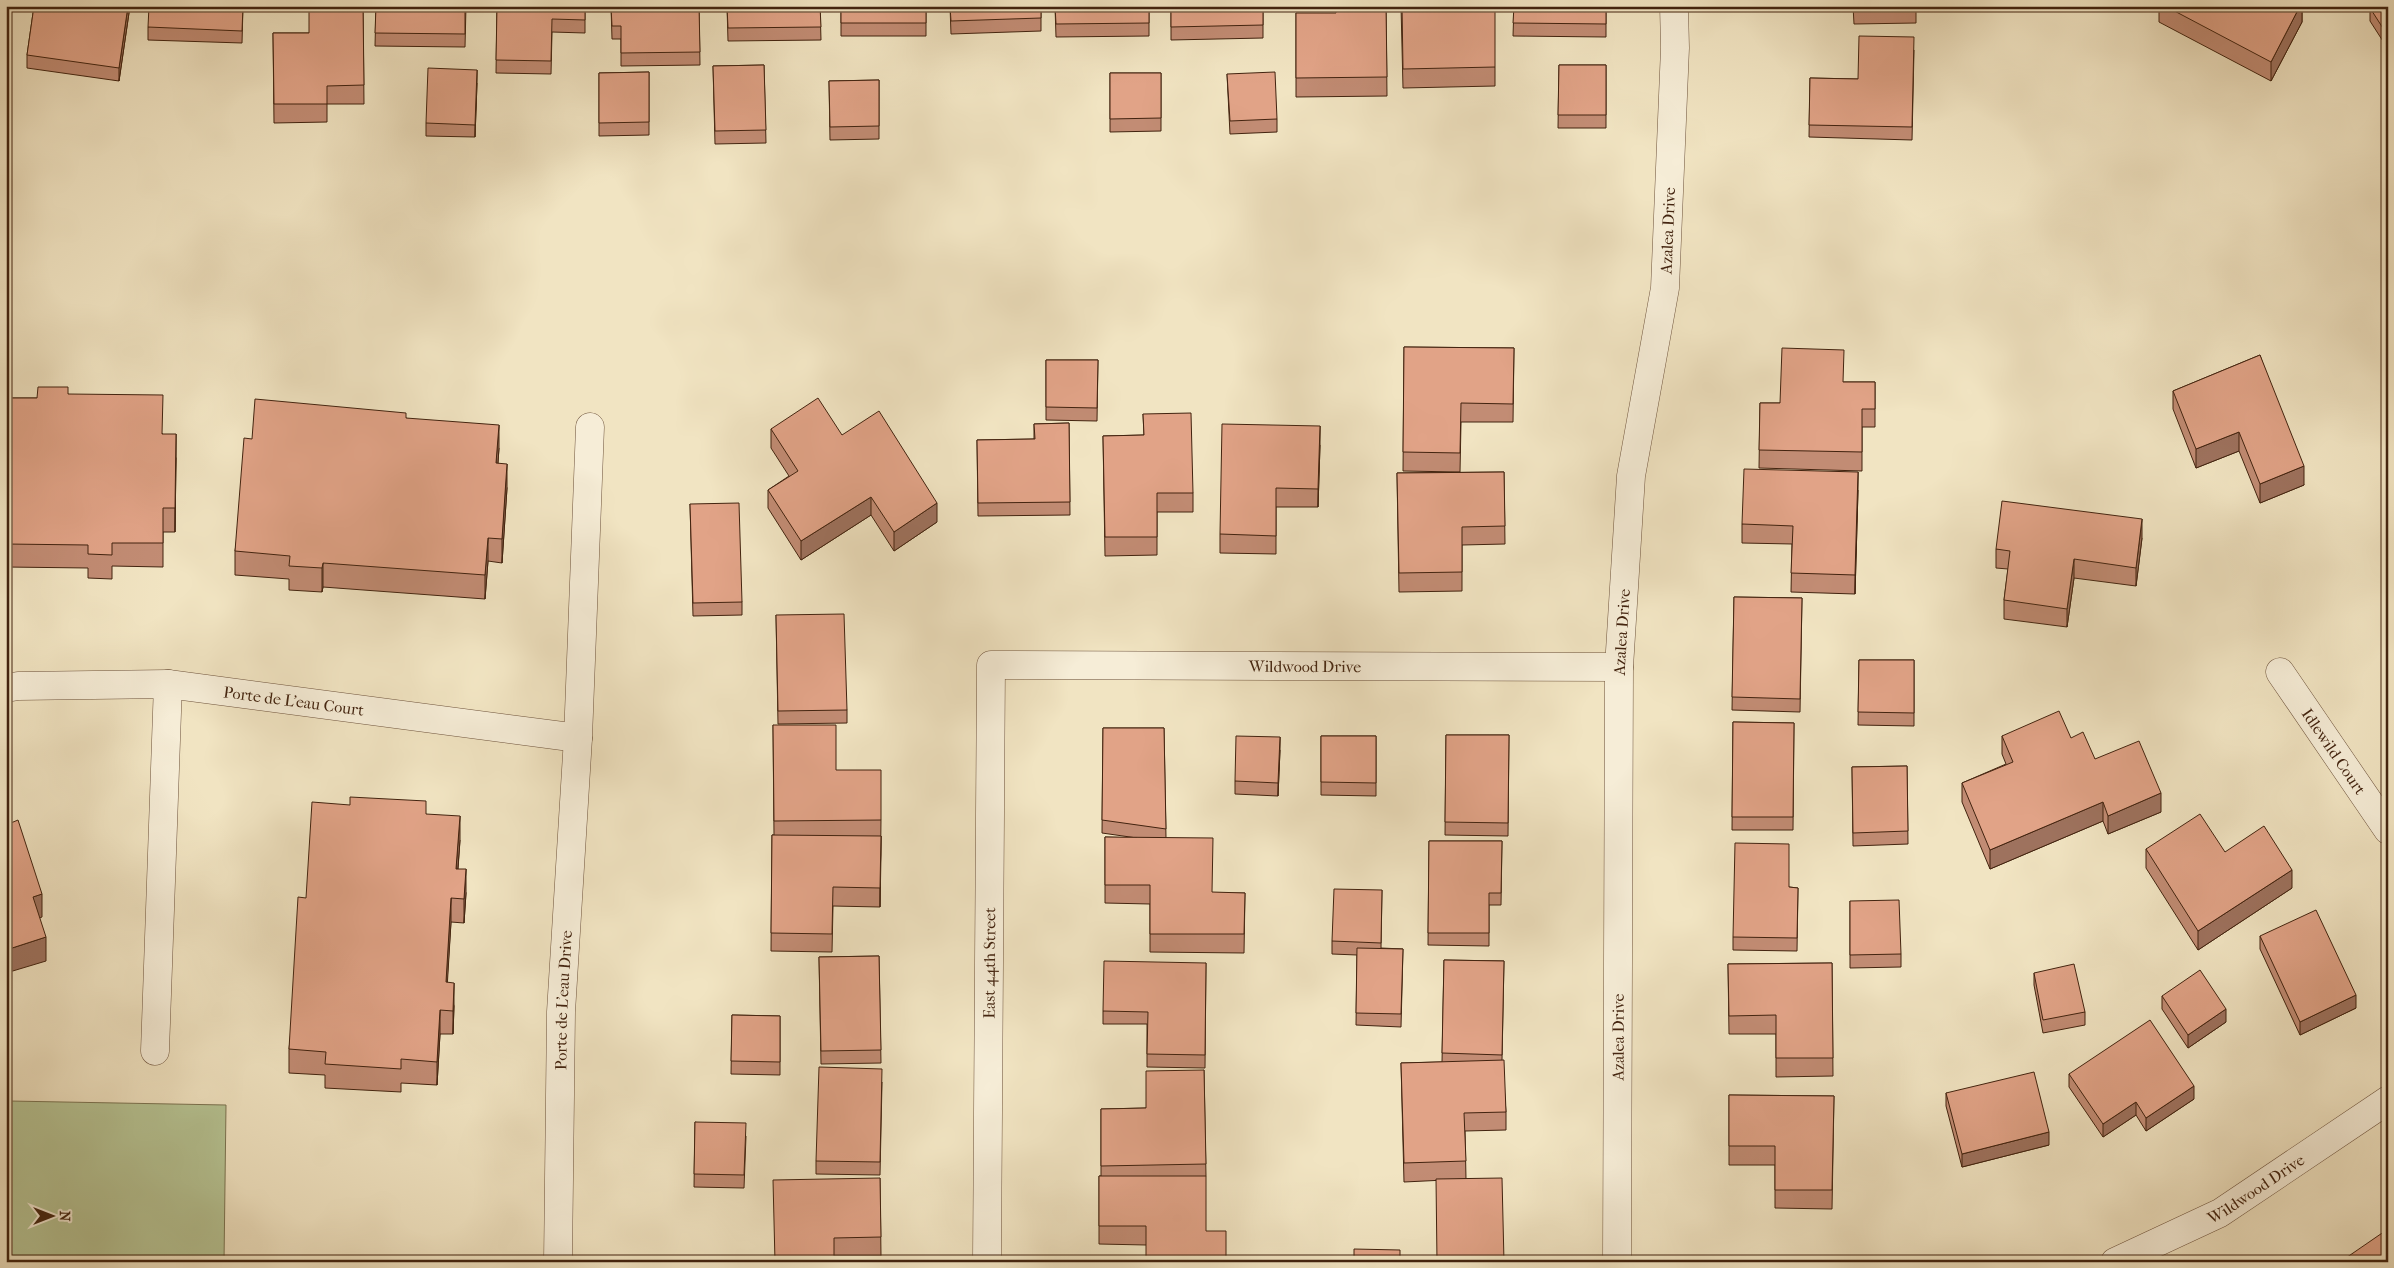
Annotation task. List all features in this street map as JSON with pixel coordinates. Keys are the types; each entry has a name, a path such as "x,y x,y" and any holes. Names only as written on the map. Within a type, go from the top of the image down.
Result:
{"street":[{"name":"Azalea Drive","path":"1617,1262 1619,667 1631,476 1665,288 1675,48 1674,6"},
{"name":"Porte de L'eau Drive","path":"558,1262 561,1012 578,738 590,427"},
{"name":"Wildwood Drive","path":"991,665 1619,667"},
{"name":"East 44th Street","path":"987,1262 991,665"},
{"name":"Idlewild Court","path":"2280,672 2388,830"},
{"name":"Porte de L'eau Court","path":"6,688 18,686 168,684 578,738"},
{"path":"155,1052 168,684"},
{"name":"Wildwood Drive","path":"2115,1262 2220,1212 2388,1100"}],"green space":[{"path":"9,1101 226,1105 224,1262 6,1262"}],"building":[{"path":"34,6 128,6 119,68 27,55"},
{"path":"149,6 243,6 242,31 148,27"},
{"path":"309,6 363,6 364,85 327,86 327,104 274,104 273,33 309,33"},
{"path":"376,6 465,6 465,34 375,33"},
{"path":"497,6 585,6 585,20 552,19 551,61 496,60"},
{"path":"611,6 699,6 700,52 621,53 621,26 612,26"},
{"path":"727,6 820,6 821,27 728,28"},
{"path":"841,6 926,6 926,23 841,23"},
{"path":"950,6 1041,6 1041,18 951,21"},
{"path":"1055,6 1149,6 1149,23 1056,24"},
{"path":"1171,6 1263,6 1263,25 1171,27"},
{"path":"1336,6 1386,6 1387,77 1296,78 1296,13 1336,13"},
{"path":"1402,6 1495,6 1495,67 1403,69"},
{"path":"1514,6 1606,6 1606,24 1513,23"},
{"path":"2165,6 2300,6 2271,62"},
{"path":"2373,6 2388,6 2388,36 2370,8"},
{"path":"1859,36 1914,37 1912,127 1809,125 1810,78 1858,79"},
{"path":"764,65 766,130 715,131 713,66"},
{"path":"1559,65 1606,65 1606,115 1558,115"},
{"path":"428,68 477,70 475,125 426,123"},
{"path":"649,72 649,122 599,123 599,73"},
{"path":"1275,72 1277,119 1230,121 1227,74"},
{"path":"1110,73 1161,73 1161,118 1110,119"},
{"path":"879,80 879,126 830,127 829,81"},
{"path":"6,91 11,92 6,134"},
{"path":"1404,347 1514,348 1513,404 1461,403 1460,453 1403,452"},
{"path":"1782,348 1844,350 1843,382 1875,382 1875,409 1862,409 1862,452 1759,450 1760,403 1780,403"},
{"path":"2260,355 2304,466 2260,484 2239,432 2196,449 2173,391"},
{"path":"1046,360 1098,360 1097,408 1046,407"},
{"path":"38,387 68,387 68,394 163,395 162,434 176,434 175,508 163,508 163,543 112,543 112,555 88,554 88,545 6,544 6,398 37,398"},
{"path":"818,398 842,435 879,411 937,503 894,532 871,497 801,541 768,490 798,471 771,429"},
{"path":"255,399 406,413 406,418 499,425 496,463 507,464 502,539 488,538 485,575 323,563 322,568 289,566 290,556 235,551 244,438 252,439"},
{"path":"1191,413 1193,493 1157,493 1157,537 1105,537 1103,436 1144,435 1143,414"},
{"path":"1069,423 1070,502 978,503 977,440 1035,439 1034,424"},
{"path":"1222,424 1320,426 1318,489 1276,488 1276,536 1220,534"},
{"path":"1744,469 1858,472 1855,575 1791,573 1793,526 1742,524"},
{"path":"1504,472 1505,526 1462,527 1462,572 1399,573 1397,473"},
{"path":"2002,501 2142,519 2136,568 2074,559 2067,609 2004,600 2010,551 1996,549"},
{"path":"739,503 742,602 693,603 690,504"},
{"path":"1734,597 1802,598 1800,699 1732,697"},
{"path":"844,614 847,710 778,711 776,615"},
{"path":"1859,660 1914,660 1914,713 1858,712"},
{"path":"2059,711 2071,738 2083,732 2095,759 2139,741 2161,793 2108,816 2103,802 1990,850 1962,783 2013,762 2002,736"},
{"path":"1733,722 1794,723 1793,817 1732,817"},
{"path":"773,725 836,725 836,770 881,770 881,820 774,821"},
{"path":"1103,728 1164,728 1166,829 1102,820"},
{"path":"1446,735 1509,735 1508,823 1445,822"},
{"path":"1236,736 1280,737 1278,783 1235,781"},
{"path":"1321,736 1376,736 1376,783 1321,782"},
{"path":"1907,766 1908,831 1853,833 1852,767"},
{"path":"350,797 426,801 426,814 460,816 456,869 466,869 464,899 451,898 446,982 454,983 453,1011 440,1010 437,1062 401,1059 401,1069 325,1064 326,1052 289,1049 298,897 306,898 312,802 350,805"},
{"path":"2200,814 2225,852 2264,826 2292,870 2198,931 2146,849"},
{"path":"18,820 42,894 33,897 46,937 6,950 6,825"},
{"path":"772,835 881,836 880,888 833,887 832,934 771,933"},
{"path":"1105,837 1213,838 1212,892 1245,893 1244,934 1150,934 1150,885 1105,885"},
{"path":"1429,841 1502,841 1501,893 1489,893 1489,933 1428,933"},
{"path":"1735,843 1789,844 1789,887 1798,888 1797,938 1733,937"},
{"path":"1334,889 1382,890 1381,943 1332,941"},
{"path":"1899,900 1901,954 1850,955 1850,901"},
{"path":"2316,910 2356,995 2300,1022 2260,936"},
{"path":"1357,948 1403,949 1401,1014 1356,1013"},
{"path":"879,956 881,1050 821,1051 819,957"},
{"path":"1444,960 1504,961 1502,1055 1442,1053"},
{"path":"1104,961 1206,963 1205,1055 1147,1054 1148,1012 1103,1011"},
{"path":"1832,963 1833,1058 1776,1058 1776,1015 1729,1016 1728,964"},
{"path":"2074,964 2085,1012 2043,1020 2034,973"},
{"path":"2200,970 2226,1009 2188,1035 2162,996"},
{"path":"732,1015 780,1016 780,1062 731,1061"},
{"path":"2150,1020 2194,1086 2146,1118 2136,1102 2103,1124 2069,1074"},
{"path":"1504,1060 1506,1112 1464,1113 1466,1161 1404,1163 1401,1063"},
{"path":"819,1067 882,1069 880,1162 816,1161"},
{"path":"1204,1070 1206,1164 1101,1166 1101,1109 1146,1108 1146,1071"},
{"path":"2034,1072 2049,1132 1962,1154 1946,1093"},
{"path":"1729,1095 1834,1096 1832,1190 1775,1190 1775,1146 1729,1146"},
{"path":"695,1122 746,1123 744,1175 694,1174"},
{"path":"1099,1176 1206,1176 1206,1231 1226,1231 1226,1262 1146,1262 1146,1226 1099,1226"},
{"path":"880,1178 881,1237 834,1238 834,1262 775,1262 773,1180"},
{"path":"1502,1178 1504,1262 1437,1262 1436,1179"},
{"path":"2388,1229 2388,1262 2340,1262"},
{"path":"1354,1249 1400,1250 1400,1262 1354,1262"}]}
